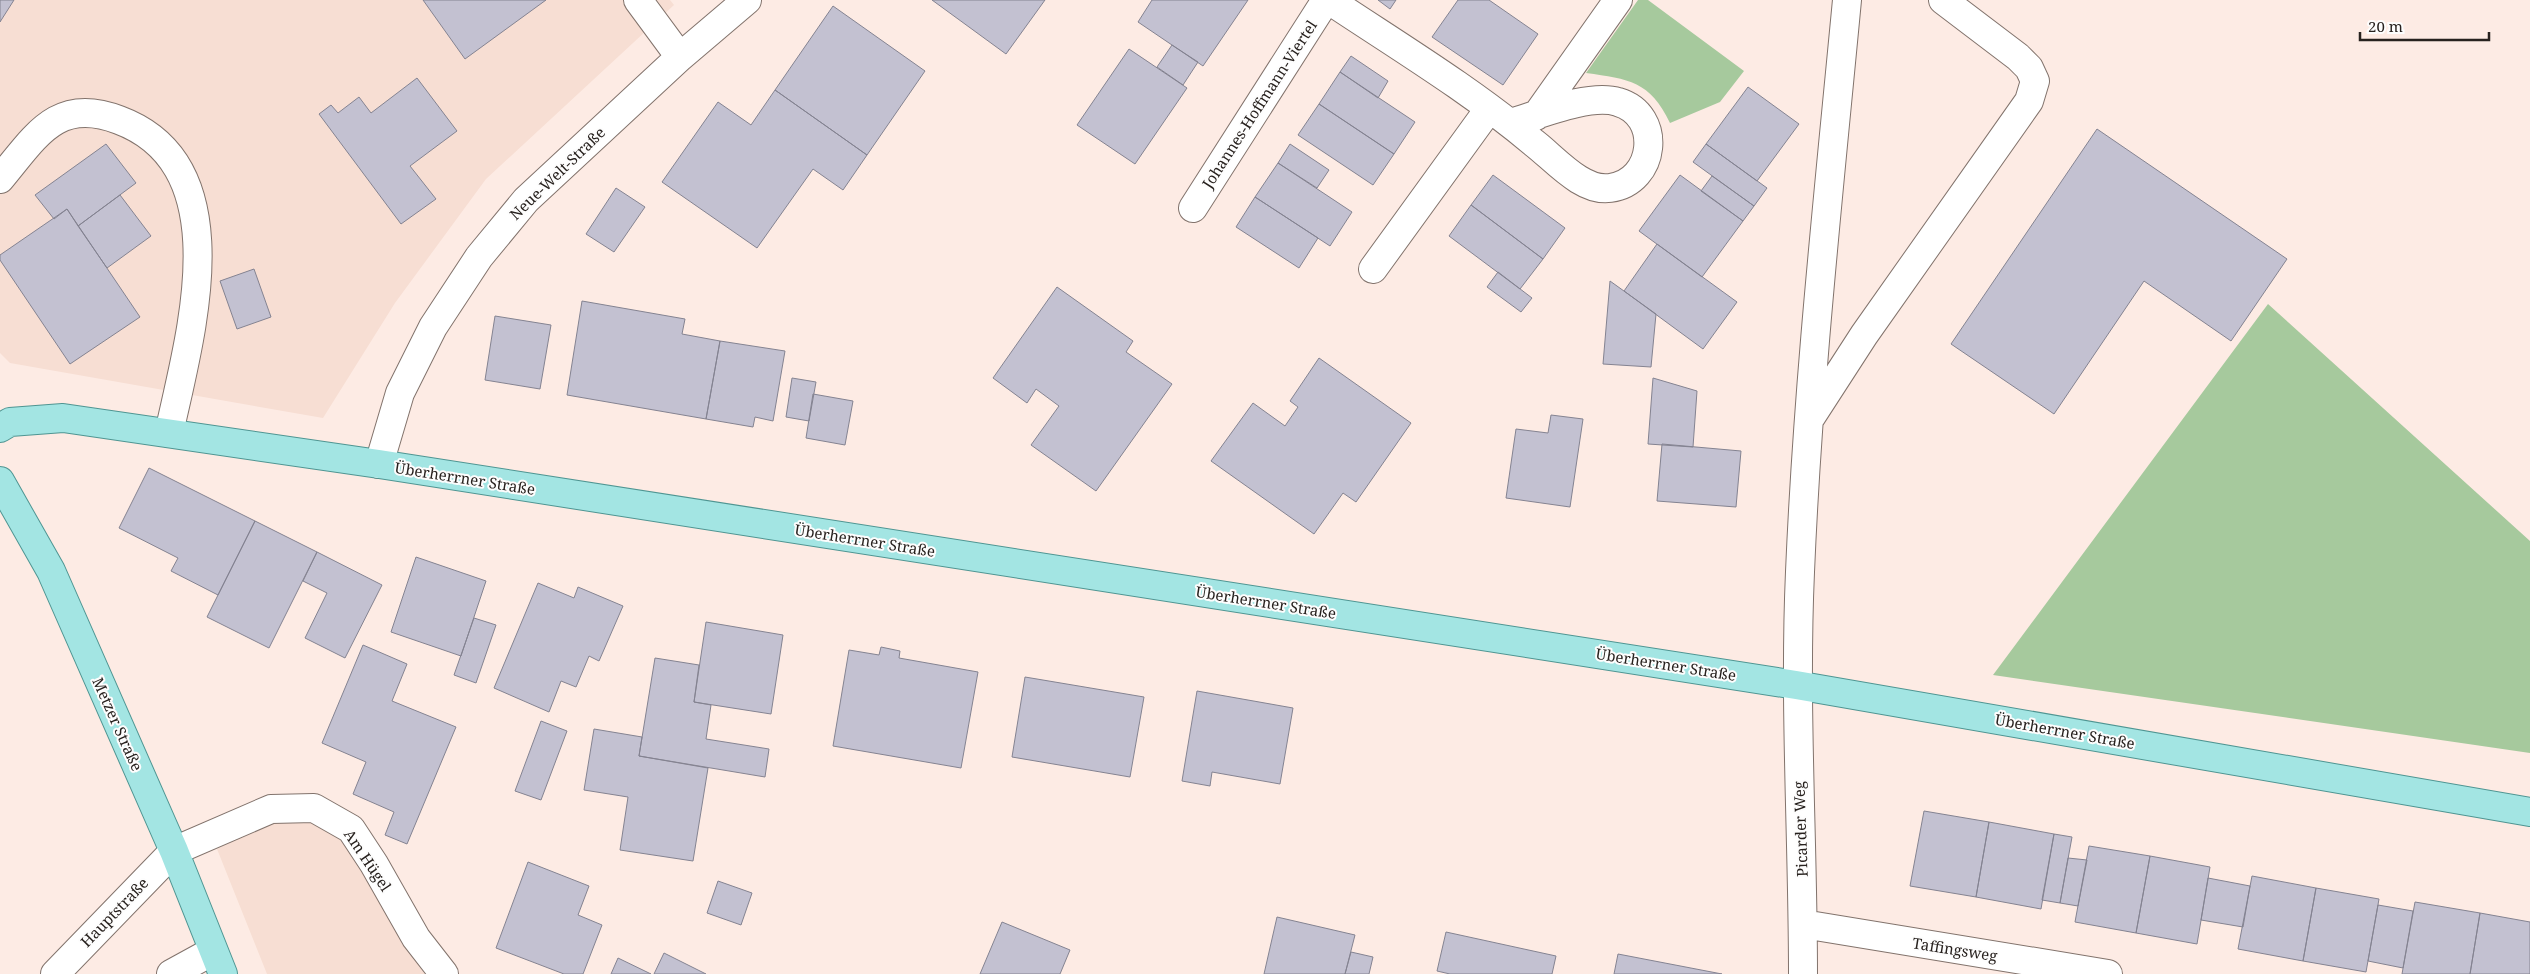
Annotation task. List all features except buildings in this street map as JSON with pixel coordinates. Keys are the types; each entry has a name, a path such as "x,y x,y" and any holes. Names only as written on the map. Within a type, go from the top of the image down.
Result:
{"main road":[{"name":"Überherrner Straße","path":"0,428 10,422 62,418 379,464 1796,685 2530,812"},
{"name":"Metzer Straße","path":"0,481 51,571 174,851 218,963"}],"street":[{"path":"638,0 680,57"},
{"name":"Neue-Welt-Straße","path":"379,464 400,393 433,327 478,257 526,200 680,57 747,0"},
{"name":"Johannes-Hoffmann-Viertel","path":"1193,208 1327,0 1500,116 1591,186 1602,189 1616,187 1631,180 1643,168 1649,150 1649,136 1641,118 1630,107 1616,101 1577,104 1536,116 1500,116"},
{"path":"1536,116 1618,0"},
{"name":"Picarder Weg","path":"1803,974 1796,685 1807,424 1847,0"},
{"path":"1807,424 1864,335 2029,101 2035,81 2029,68 2018,57 1943,0"},
{"path":"0,179 44,127 70,113 99,112 134,125 166,152 189,190 198,245 195,314 169,433"},
{"path":"1373,269 1500,116"},
{"name":"Am Hügel","path":"174,851 271,809 314,808 351,829 374,864 416,938 444,974"},
{"name":"Hauptstraße","path":"55,974 174,851"},
{"name":"Taffingsweg","path":"1803,924 2108,974"},
{"path":"171,974 218,963"}],"shaded area":[{"path":"0,0 670,0 674,5 486,179 395,303 323,418 10,363 0,353"},
{"path":"310,822 344,842 368,872 407,949 425,974 267,974 217,849 268,823"}],"green space":[{"path":"1638,0 1648,0 1744,71 1720,102 1670,123 1654,98 1637,84 1614,77 1586,73"},
{"path":"2268,304 2530,541 2530,753 1993,675"}]}
